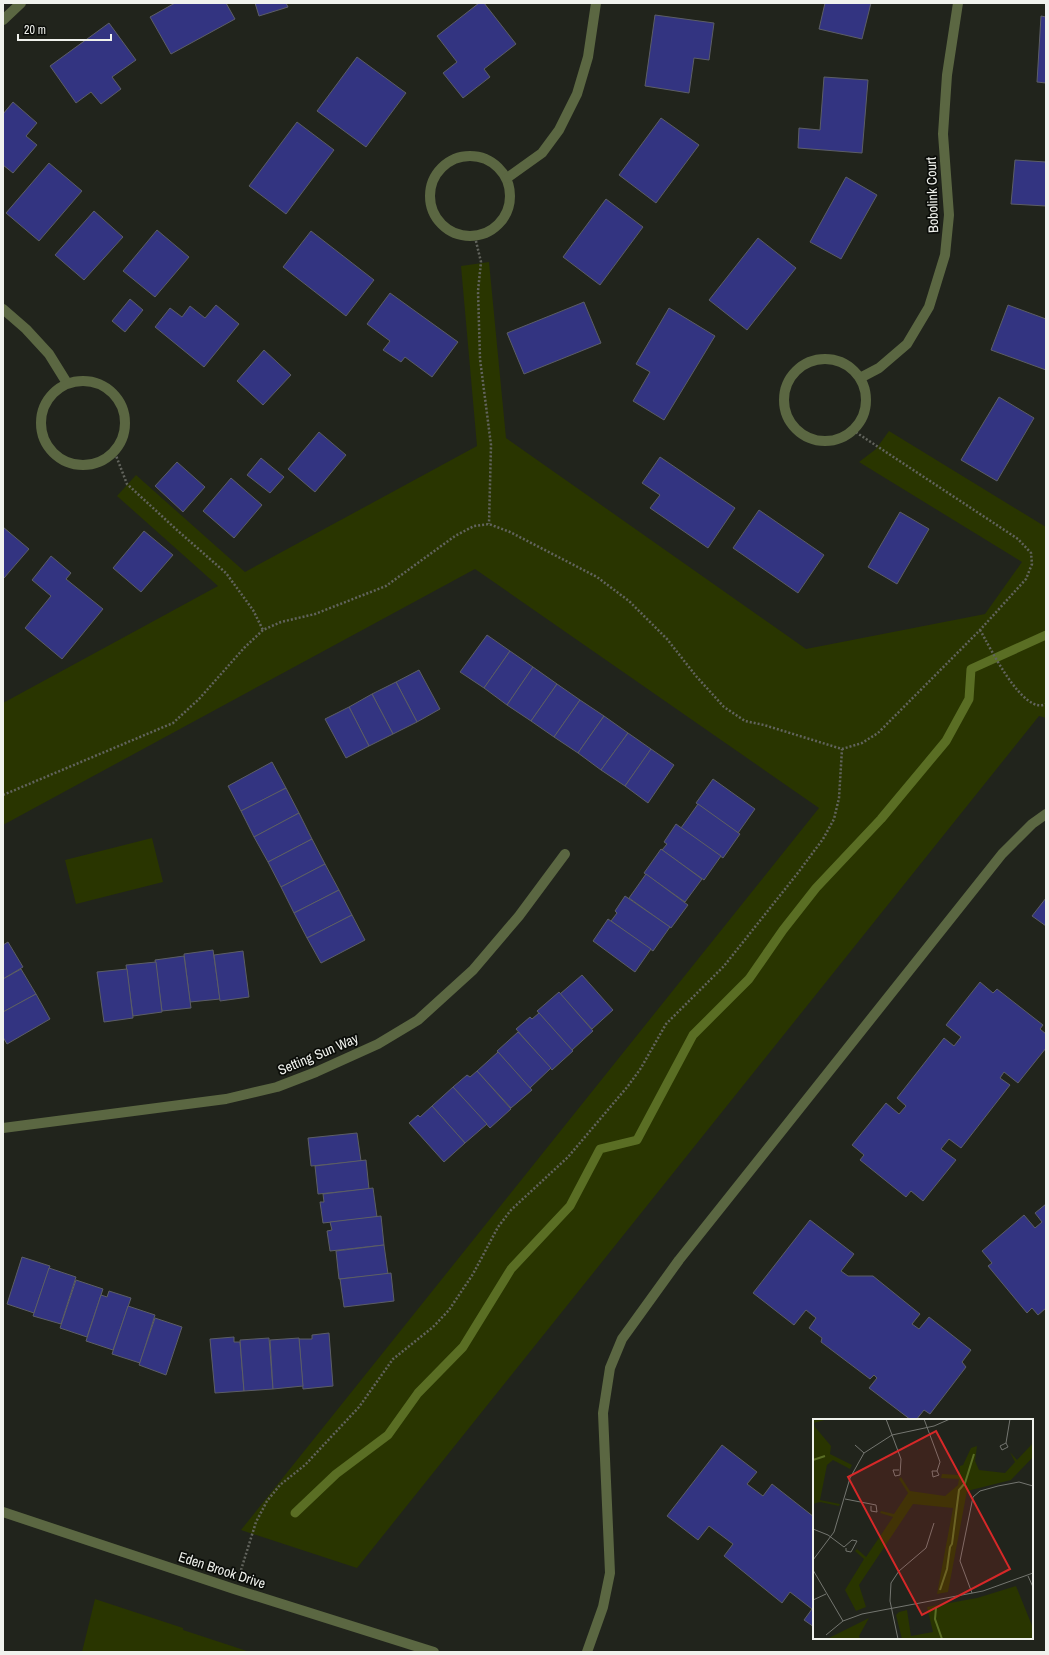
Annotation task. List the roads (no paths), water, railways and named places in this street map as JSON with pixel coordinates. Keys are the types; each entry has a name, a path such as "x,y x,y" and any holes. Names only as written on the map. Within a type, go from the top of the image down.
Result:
{"street":[{"path":"3,20 21,3"},
{"path":"507,178 542,153 559,130 577,94 588,57 596,3"},
{"name":"Bobolink Court","path":"860,378 879,368 907,344 929,307 945,255 949,215 943,134 947,75 958,3"},
{"path":"474,155 492,161 507,178 511,197 505,217 492,230 475,236 454,234 438,222 429,204 430,186 439,168 455,157 474,155"},
{"path":"3,309 26,329 49,354 67,383"},
{"path":"831,359 848,365 860,378 866,394 863,418 854,431 842,439 827,442 814,441 798,432 786,418 783,403 785,387 794,371 810,361 831,359"},
{"path":"85,380 105,386 120,401 126,420 124,437 115,453 98,463 83,466 64,461 48,448 41,430 42,410 50,395 67,383 85,380"},
{"path":"587,1652 603,1607 610,1573 603,1412 609,1374 622,1340 679,1260 1002,854 1032,824 1046,814"},
{"name":"Setting Sun Way","path":"3,1128 233,1097 277,1087 316,1072 378,1044 418,1020 473,970 519,916 565,854"},
{"name":"Eden Brook Drive","path":"3,1512 234,1589 434,1652"}],"waterway":[{"path":"295,1513 336,1474 388,1435 418,1393 463,1347 511,1269 570,1206 600,1149 637,1140 693,1035 749,979 783,930 816,888 881,819 946,741 969,699 971,669 1046,635"}]}
